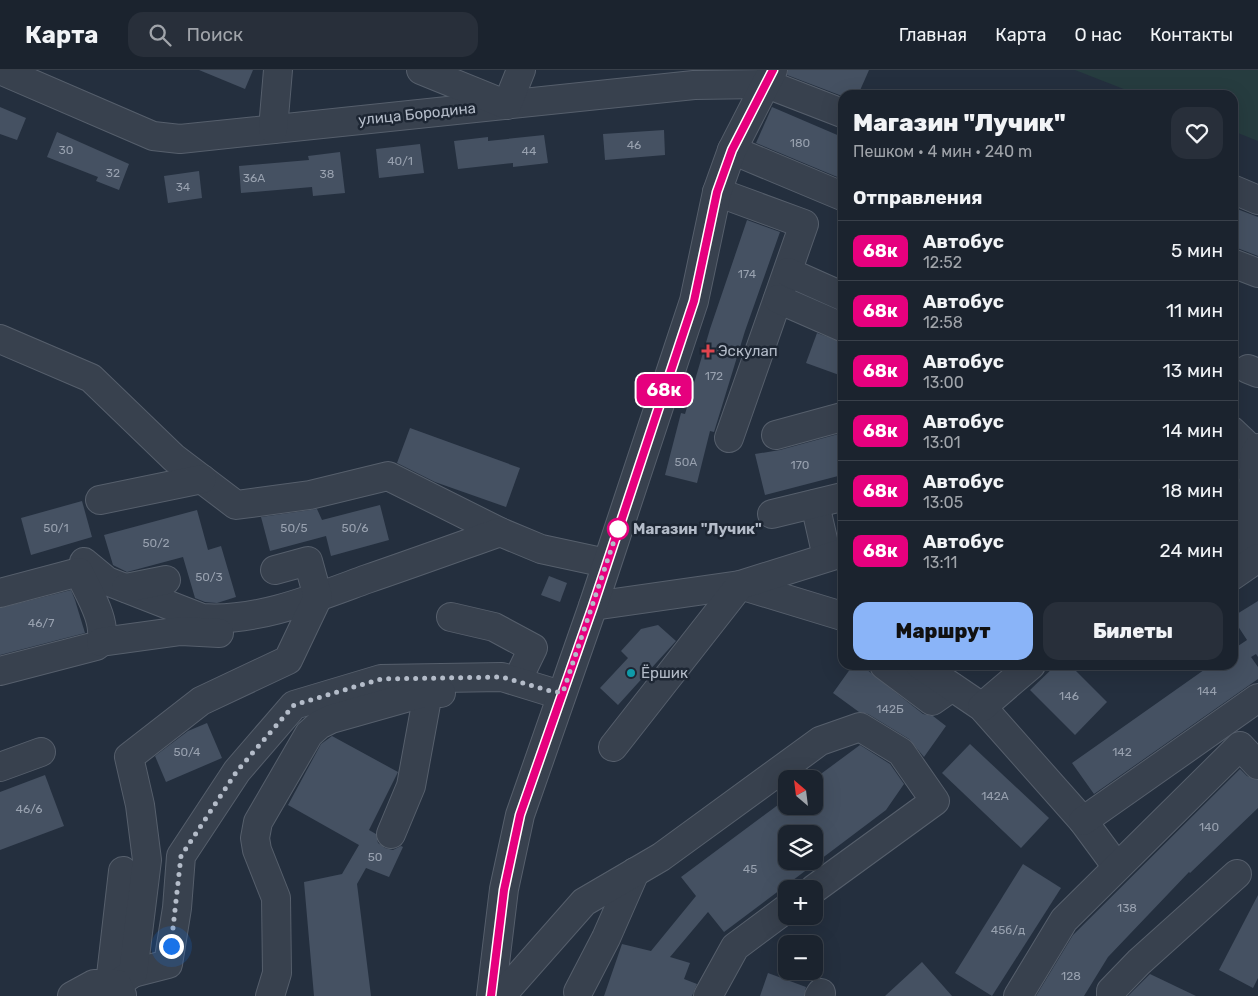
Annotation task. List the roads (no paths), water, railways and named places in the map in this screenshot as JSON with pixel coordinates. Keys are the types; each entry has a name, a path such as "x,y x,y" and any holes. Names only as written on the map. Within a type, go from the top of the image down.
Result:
{"street":[{"name":"улица Бородина","path":"0,70 153,136 180,139 770,77 838,111"},
{"path":"272,129 278,70"},
{"path":"421,70 507,105 521,70"},
{"path":"491,996 504,890 520,815 558,692 593,606 694,301 717,192 732,150 770,77"},
{"path":"732,150 838,194"},
{"path":"717,192 804,224 729,438"},
{"path":"1238,192 1258,200"},
{"path":"1238,265 1258,273"},
{"path":"788,272 838,294"},
{"path":"778,300 838,325"},
{"path":"0,339 90,378 174,458 236,506 310,495 388,476 500,532 541,548 606,563"},
{"path":"776,434 838,418"},
{"path":"1238,436 1257,451"},
{"path":"1238,463 1257,451"},
{"path":"1238,547 1249,545 1257,451"},
{"path":"100,500 202,478"},
{"path":"772,514 838,498"},
{"path":"593,606 740,585 835,555 815,504"},
{"path":"84,562 107,581 202,618 219,619 244,617 318,597 500,532"},
{"path":"1238,572 1258,558"},
{"path":"121,984 147,860 140,805 129,757 201,702 288,660 318,597 308,561 275,570"},
{"path":"0,594 79,572 98,615 103,635 101,642"},
{"path":"126,588 166,580"},
{"path":"740,585 838,615"},
{"path":"613,747 740,585"},
{"path":"451,617 494,627 533,648 517,681"},
{"path":"0,670 96,646 101,642 181,631 251,634"},
{"path":"891,670 932,701 952,687"},
{"path":"927,670 982,707 1083,821 1116,867"},
{"path":"982,707 1025,670"},
{"path":"72,996 94,984 121,984 168,964 177,908 181,856 237,771 294,705 381,679 502,677 558,692"},
{"path":"270,996 276,973 276,898 257,850 255,838 258,822 310,734 319,725 331,719 423,693 558,692"},
{"path":"391,834 411,786 428,694"},
{"path":"1083,821 1258,698"},
{"path":"500,996 584,902 661,857 820,741 860,727 901,752 935,801 823,882"},
{"path":"1018,996 1064,920 1240,746 1258,765"},
{"path":"0,767 41,752"},
{"path":"121,984 123,871"},
{"path":"578,992 606,938 635,872"},
{"path":"1111,996 1111,991 1139,962 1237,874"},
{"path":"708,996 736,946 778,916"}],"place":[{"name":"Эскулап","path":"708,351"},
{"name":"Магазин \"Лучик\"","path":"618,529"},
{"name":"Ёршик","path":"631,673"}]}
